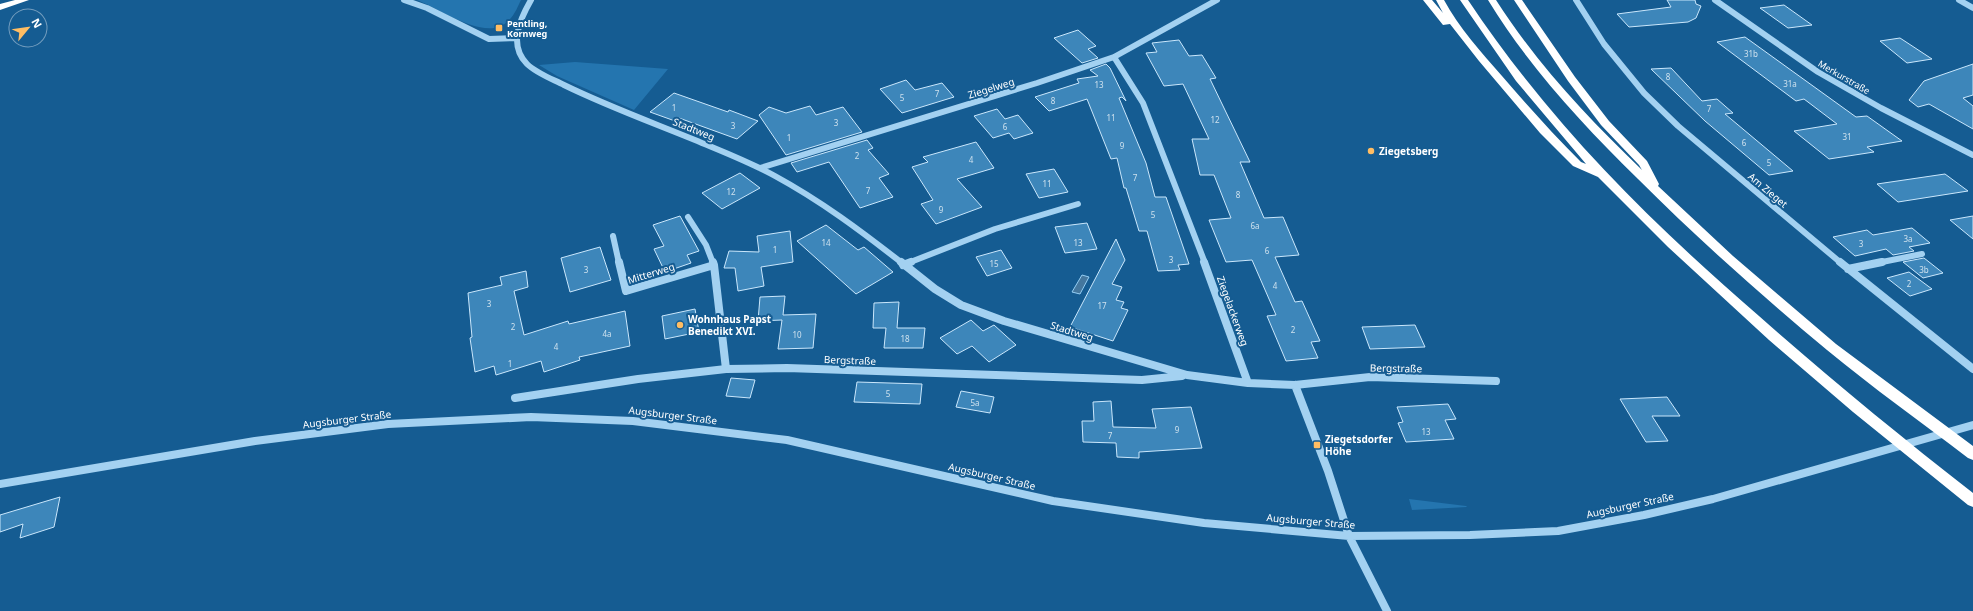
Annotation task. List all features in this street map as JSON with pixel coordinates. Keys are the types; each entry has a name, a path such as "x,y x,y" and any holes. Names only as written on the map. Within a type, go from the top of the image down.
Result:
{"highway":[{"path":"0,7 25,0"},
{"path":"1427,0 1466,49 1482,59"},
{"path":"1440,0 1448,15 1482,59 1544,131 1577,164 1606,179"},
{"path":"1464,0 1510,67 1556,125 1606,179 1689,261 1803,363 1890,436 1973,501"},
{"path":"1492,0 1509,29 1550,82 1662,197 1739,268 1833,347 1973,454"},
{"path":"1518,0 1571,79 1605,123 1643,164 1662,197"},
{"path":"1526,0 1528,15"}],"street":[{"path":"404,0 427,8 489,39 517,38"},
{"name":"Stadtweg","path":"531,0 521,17 517,38 518,51 527,64 544,75 603,104 695,140 760,168 853,224 903,265 935,289 961,305 1004,321 1187,375 1248,383"},
{"name":"Ziegelweg","path":"760,168 1037,83 1114,57 1217,0"},
{"name":"Am Zieget","path":"1576,0 1604,44 1644,93 1678,126 1848,270 1973,369"},
{"name":"Merkurstraße","path":"1715,0 1818,72 1881,108 1973,155"},
{"path":"1959,0 1973,8"},
{"name":"Ziegelackerweg","path":"1114,57 1146,111 1184,206 1248,383"},
{"path":"903,265 995,229 1078,204"},
{"path":"688,217 706,245 714,265 726,368"},
{"name":"Mitterweg","path":"613,236 626,291 714,265"},
{"path":"1848,270 1922,254"},
{"name":"Bergstraße","path":"515,398 638,379 726,368 787,368 1142,380 1187,375"},
{"name":"Bergstraße","path":"1295,385 1370,377 1496,381"},
{"path":"1248,383 1295,385 1328,471 1349,536 1387,611"},
{"name":"Augsburger Straße","path":"0,484 263,440 388,424 531,417 633,421 787,440 1052,501 1204,523 1349,536 1428,536 1558,531 1644,515 1713,499 1973,425"}],"shaded area":[{"path":"417,0 521,0 510,19 501,26 490,28 478,27 465,23"},
{"path":"575,62 668,69 634,110 557,76 539,65"},
{"path":"1082,275 1089,277 1080,294 1072,292"},
{"path":"1409,499 1466,506 1467,507 1412,510"}],"building":[{"path":"1667,0 1695,0 1696,4 1701,6 1696,18 1688,22 1629,27 1617,14 1671,7"},
{"path":"1784,5 1812,25 1788,28 1760,8"},
{"path":"1078,30 1096,46 1088,49 1098,58 1082,63 1054,38"},
{"path":"1745,37 1856,117 1867,116 1902,141 1867,147 1874,152 1829,159 1794,131 1837,124 1804,99 1796,101 1717,42"},
{"path":"1900,38 1932,59 1907,63 1880,41"},
{"path":"1179,40 1189,56 1202,55 1216,78 1210,79 1250,162 1240,162 1264,218 1283,217 1299,255 1275,257 1295,302 1302,301 1320,341 1311,342 1318,358 1286,361 1267,316 1276,315 1252,260 1226,262 1209,220 1231,218 1214,175 1200,175 1192,139 1209,139 1183,84 1164,86 1146,53 1157,52 1152,43"},
{"path":"1106,64 1110,68 1126,101 1122,97 1119,98 1146,163 1155,197 1166,197 1189,264 1178,265 1180,270 1158,271 1147,231 1139,231 1126,188 1124,188 1117,158 1111,159 1087,99 1049,111 1035,97 1079,83 1077,79 1098,76 1090,70"},
{"path":"1973,64 1973,95 1963,98 1973,106 1973,129 1929,104 1918,107 1909,100 1924,81"},
{"path":"1671,68 1702,101 1717,99 1733,113 1725,114 1793,171 1769,175 1705,121 1651,69"},
{"path":"906,80 915,90 942,83 954,97 902,113 880,89"},
{"path":"674,93 728,112 729,110 758,121 737,139 679,118 675,121 650,112"},
{"path":"810,106 816,115 843,107 862,132 786,155 759,115 769,107 786,113"},
{"path":"997,109 1005,119 1018,115 1033,133 1014,139 1009,133 993,138 974,116"},
{"path":"867,140 873,148 868,150 889,174 879,178 893,197 860,208 829,162 797,172 791,163"},
{"path":"976,142 994,168 957,179 982,207 936,224 921,204 933,200 912,167 928,162 923,157"},
{"path":"1054,169 1068,192 1039,198 1026,174"},
{"path":"740,173 760,188 722,209 702,193"},
{"path":"1945,174 1968,191 1898,202 1877,184"},
{"path":"680,216 699,251 687,255 691,263 665,272 654,249 664,246 653,225"},
{"path":"1973,216 1973,239 1950,220"},
{"path":"1087,223 1097,249 1065,253 1055,227"},
{"path":"826,225 858,250 864,247 893,272 856,294 797,241"},
{"path":"1912,228 1930,243 1909,247 1914,251 1893,255 1886,249 1855,256 1833,237 1867,230 1873,235"},
{"path":"790,231 793,262 761,267 764,286 738,291 735,268 724,268 729,251 759,252 757,236"},
{"path":"1116,239 1125,260 1112,284 1122,287 1116,300 1124,302 1121,308 1128,310 1113,341 1070,327"},
{"path":"600,247 611,280 570,292 561,258"},
{"path":"1001,250 1012,268 987,276 976,257"},
{"path":"1924,258 1943,273 1923,278 1903,262"},
{"path":"526,271 528,287 514,291 524,335 568,321 569,324 625,311 630,346 579,357 580,360 544,372 541,361 496,375 494,366 475,372 470,338 472,337 468,293 502,285 500,277"},
{"path":"1909,272 1932,289 1910,296 1887,278"},
{"path":"785,296 783,315 816,314 813,348 778,349 782,320 758,321 760,297"},
{"path":"899,302 897,328 925,328 923,348 884,348 886,328 873,328 874,303"},
{"path":"695,309 699,332 665,339 662,316"},
{"path":"971,320 983,331 994,325 1016,345 989,362 972,346 957,354 940,338"},
{"path":"1415,325 1425,347 1370,349 1362,327"},
{"path":"731,378 755,380 750,398 726,396"},
{"path":"857,382 922,384 920,404 854,402"},
{"path":"961,391 994,397 990,413 956,407"},
{"path":"1667,397 1680,416 1652,416 1668,441 1646,442 1620,399"},
{"path":"1111,401 1113,427 1156,428 1152,409 1191,407 1202,448 1139,452 1139,458 1117,457 1116,443 1083,442 1082,421 1094,421 1093,402"},
{"path":"1448,404 1456,419 1445,420 1454,439 1406,442 1398,423 1403,422 1397,407"},
{"path":"60,497 54,527 20,538 23,524 0,532 0,515"}],"place":[{"name":"Pentling, Kornweg","path":"499,28"},
{"name":"Ziegetsberg","path":"1371,151"},
{"name":"Wohnhaus Papst Benedikt XVI.","path":"680,325"},
{"name":"Ziegetsdorfer Höhe","path":"1317,445"}]}
